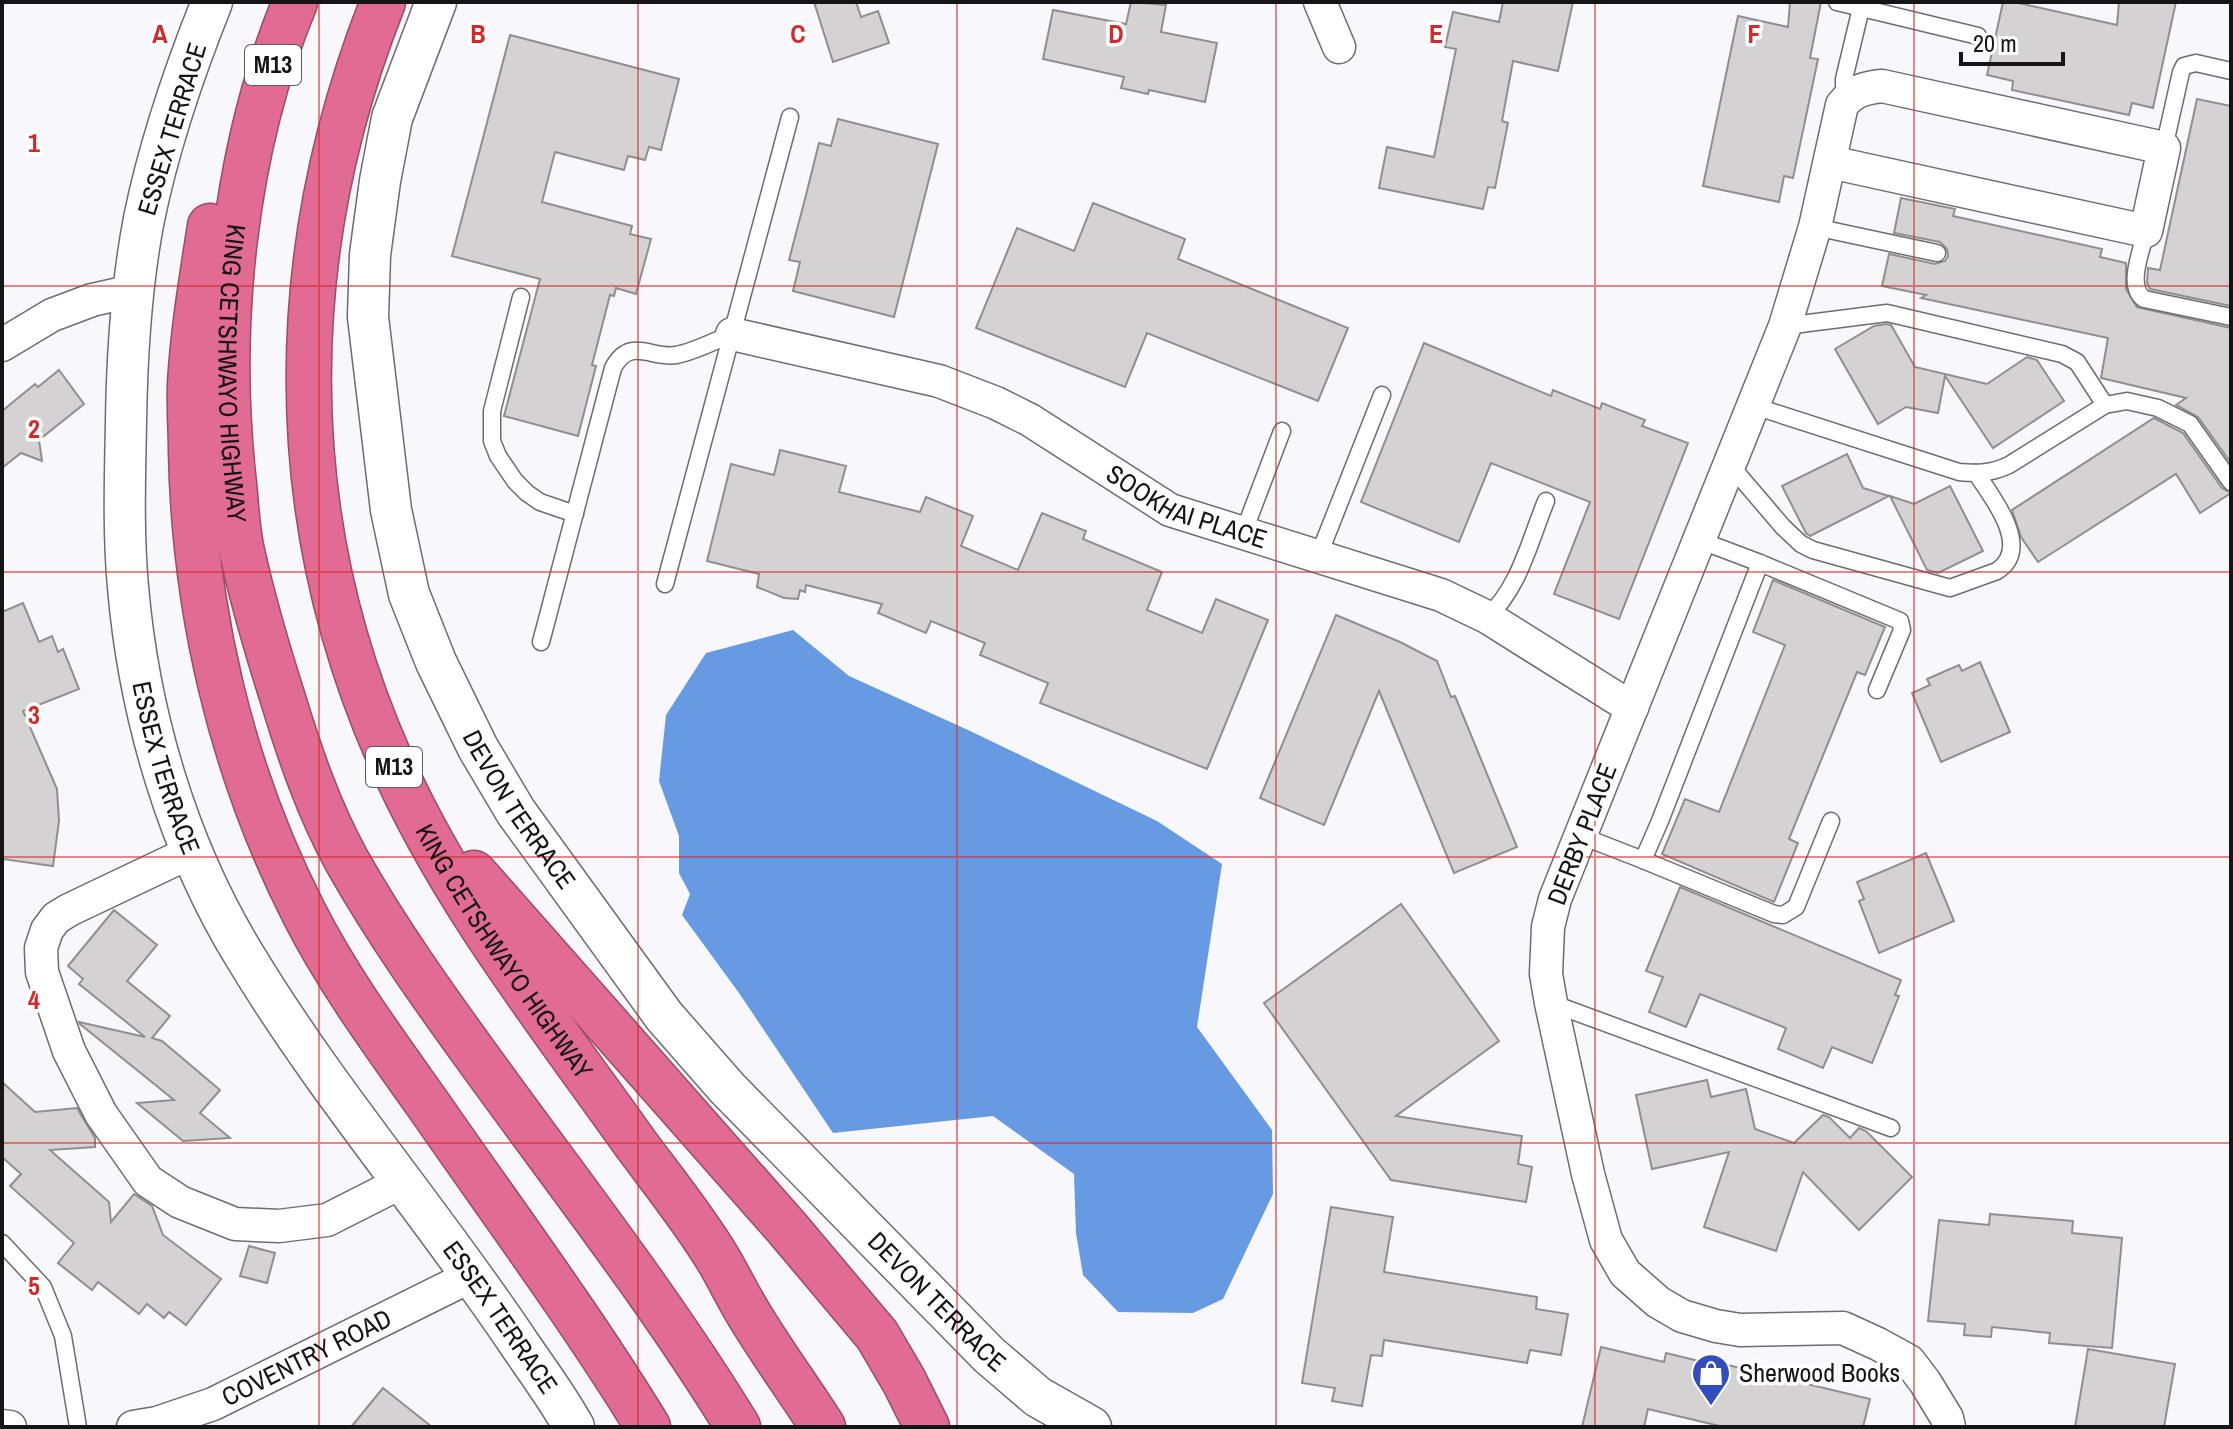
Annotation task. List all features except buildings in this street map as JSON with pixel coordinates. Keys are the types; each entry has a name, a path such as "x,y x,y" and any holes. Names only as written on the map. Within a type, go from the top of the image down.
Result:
{"highway":[{"path":"278,2 244,84 215,195 198,297 190,385 192,493 199,573 215,665 238,753 268,833 304,913 357,1003 536,1258 648,1427"},
{"name":"KING CETSHWAYO HIGHWAY","path":"295,2 283,30 254,129 235,240 227,342 227,422 241,544 274,672 306,771 347,859 427,989 675,1331 738,1427"},
{"name":"KING CETSHWAYO HIGHWAY","path":"383,2 344,116 322,208 311,294 307,386 314,477 327,570 349,648 369,707 409,799 469,907 534,1004 717,1257 751,1319 823,1427"},
{"path":"409,799 787,1228 877,1335 927,1427"}],"street":[{"name":"ESSEX TERRACE","path":"212,2 172,113 154,174 132,291 125,468 128,587 144,692 168,787 205,880 244,955 302,1045 473,1275 574,1427"},
{"name":"DEVON TERRACE","path":"436,2 392,118 370,255 368,317 391,510 409,594 436,662 478,748 516,812 664,1016 728,1089 989,1355 1038,1397 1091,1427"},
{"path":"1320,2 1339,47"},
{"path":"1830,162 2146,231 2164,148 1882,86 1864,88 1849,96"},
{"name":"DERBY PLACE","path":"1849,96 1842,105 1815,227 1785,326 1555,899 1548,927 1546,974 1588,1174 1606,1240 1625,1273 1658,1302 1682,1316 1716,1326 1740,1330 1843,1328 1878,1344 1909,1361 1947,1418 1949,1427"},
{"path":"2,345 52,315 92,300 132,291"},
{"name":"SOOKHAI PLACE","path":"732,334 953,386 1030,420 1170,510 1441,595 1487,617 1632,708"},
{"path":"193,851 69,910 56,918 47,930 41,948 42,972 69,1051 101,1114 148,1181 180,1202 235,1224 279,1226 327,1220 404,1181"},
{"name":"COVENTRY ROAD","path":"133,1427 213,1410 473,1275"},
{"path":"2,1426 10,1427"}],"lane":[{"path":"1837,2 1978,36"},
{"path":"1849,96 1844,79 1861,8"},
{"path":"2164,148 2184,66 2196,63 2231,71"},
{"path":"665,584 790,117"},
{"path":"1815,227 1937,253"},
{"path":"2146,231 2135,284 2138,295 2144,299 2231,317"},
{"path":"521,297 492,411 492,441 498,456 527,493 540,502 575,514"},
{"path":"1785,326 1887,313 2062,354 2077,362 2105,405"},
{"path":"541,642 613,368 619,358 628,352 642,350 675,355 732,334"},
{"path":"1318,557 1382,395"},
{"path":"1754,406 1959,472 1976,473 1995,472 2105,405 2127,401 2158,408 2190,424 2231,482"},
{"path":"1243,534 1282,431"},
{"path":"1730,465 1773,517 1801,544 1825,555 1950,588 1997,571 2003,567 2010,552 2005,516 1976,473"},
{"path":"1487,617 1510,590 1546,501"},
{"path":"1699,540 1900,621 1902,630 1877,690"},
{"path":"1643,860 1760,563"},
{"path":"1579,835 1783,915 1796,907 1831,821"},
{"path":"1551,1003 1891,1128"},
{"path":"2,1243 43,1287 63,1336 78,1427"}],"water":[{"path":"793,630 849,676 1157,821 1222,864 1197,1027 1272,1130 1273,1194 1223,1299 1193,1313 1118,1312 1083,1275 1076,1233 1074,1174 993,1116 833,1133 739,993 682,915 690,894 679,873 679,836 659,781 666,715 706,653"}],"place":[{"name":"Sherwood Books","path":"1711,1407"}]}
